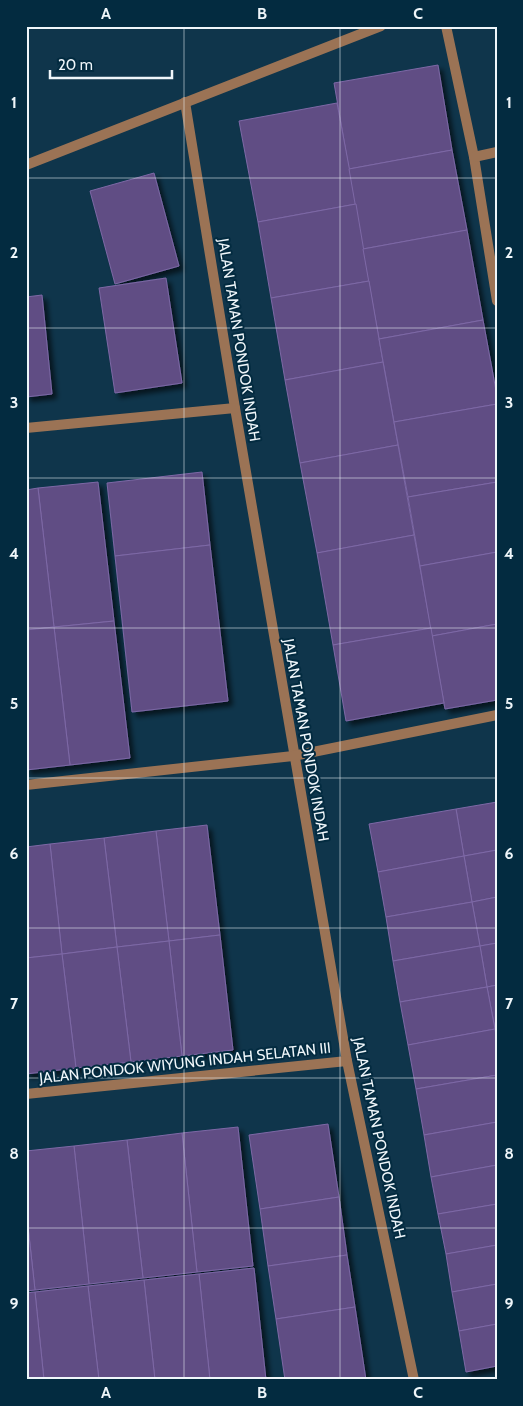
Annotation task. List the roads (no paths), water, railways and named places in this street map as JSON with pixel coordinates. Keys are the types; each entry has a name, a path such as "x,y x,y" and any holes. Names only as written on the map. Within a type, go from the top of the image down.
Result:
{"street":[{"path":"26,165 381,26"},
{"path":"446,26 474,158 497,301"},
{"name":"JALAN TAMAN PONDOK INDAH","path":"185,102 235,408 347,1061 414,1380"},
{"path":"474,158 497,152"},
{"path":"26,428 235,408"},
{"path":"26,786 294,756 497,715"},
{"name":"JALAN PONDOK WIYUNG INDAH SELATAN III","path":"26,1094 347,1061"}]}
